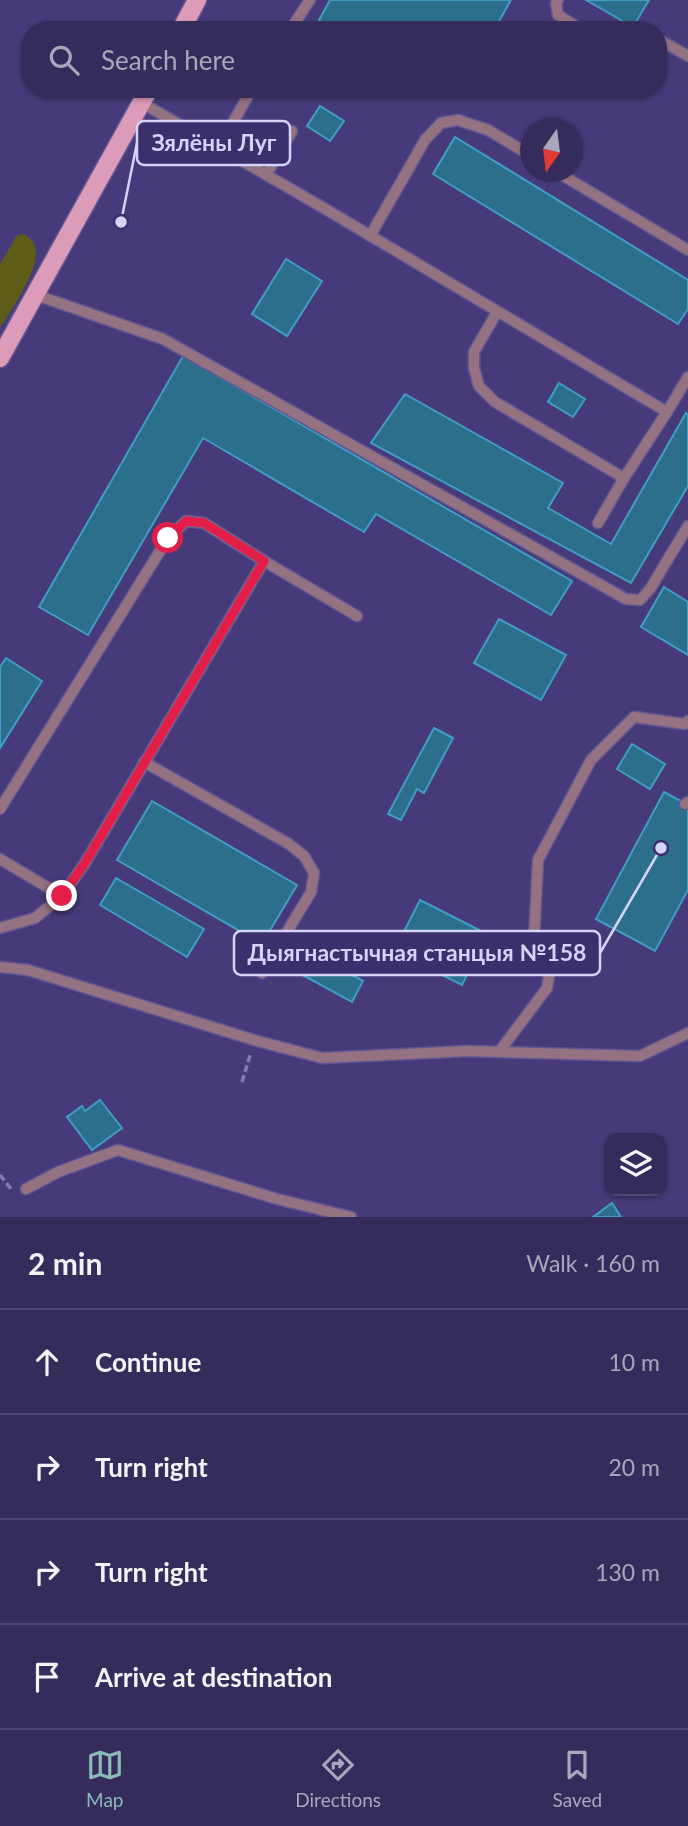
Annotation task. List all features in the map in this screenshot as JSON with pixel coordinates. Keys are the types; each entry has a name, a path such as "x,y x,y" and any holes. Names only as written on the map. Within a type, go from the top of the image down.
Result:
{"main road":[{"path":"186,21 197,0"},
{"path":"0,358 145,98"}],"lane":[{"path":"296,21 310,0"},
{"path":"558,0 558,15 568,21"},
{"path":"667,44 688,56"},
{"path":"149,98 219,147 667,412"},
{"path":"219,147 248,98"},
{"path":"370,236 425,140 441,123 458,120 488,130 520,149"},
{"path":"266,174 292,131"},
{"path":"574,182 688,250"},
{"path":"36,295 163,339 626,598 640,600 645,595 688,526"},
{"path":"497,312 474,352 474,368 479,386 495,402 624,478"},
{"path":"598,523 688,377"},
{"path":"0,809 168,538 186,521 204,523 357,616"},
{"path":"0,928 36,919 62,896 85,863 264,561"},
{"path":"499,1052 547,988 551,963 534,940 538,860 591,760 634,717 685,724 688,721"},
{"path":"144,762 289,844 304,856 314,873 311,892 262,972"},
{"path":"0,859 62,896"},
{"path":"0,967 28,970 254,1040 322,1058 468,1051 640,1056 688,1033"},
{"path":"21,1192 58,1172 118,1150 276,1199 351,1217"}],"path":[{"path":"242,1082 254,1040"},
{"path":"0,1175 21,1192"}],"shaded area":[{"path":"24,234 33,242 35,262 26,286 0,328 0,264 17,235"}],"building":[{"path":"330,0 511,0 499,21 319,20"},
{"path":"586,0 649,0 637,21 623,21"},
{"path":"320,106 344,121 330,141 307,126"},
{"path":"455,137 520,177 520,182 528,182 688,280 688,309 678,324 433,174"},
{"path":"286,259 322,281 287,336 252,314"},
{"path":"183,356 572,581 551,615 376,514 364,532 203,438 88,635 39,607"},
{"path":"559,383 585,399 573,417 548,402"},
{"path":"405,394 563,483 548,508 611,544 686,413 688,486 631,583 371,443"},
{"path":"664,587 688,602 688,655 641,627"},
{"path":"499,619 566,655 541,700 474,663"},
{"path":"6,658 42,681 0,748 0,667"},
{"path":"434,728 453,738 424,793 417,789 401,820 388,814"},
{"path":"632,744 665,764 650,789 617,769"},
{"path":"664,792 688,805 688,890 655,951 596,919"},
{"path":"152,801 297,885 262,944 117,860"},
{"path":"116,878 204,929 187,957 100,905"},
{"path":"420,900 487,934 462,985 394,951"},
{"path":"298,945 363,981 352,1002 286,966"},
{"path":"100,1100 122,1128 92,1150 67,1117 82,1106 85,1111"},
{"path":"612,1203 621,1217 593,1217"}],"place":[{"name":"Зялёны Луг","path":"121,222"},
{"name":"Дыягнастычная станцыя №158","path":"661,848"}],"route":[{"path":"62,896 85,863 264,561 204,523 186,521 168,538"}]}
